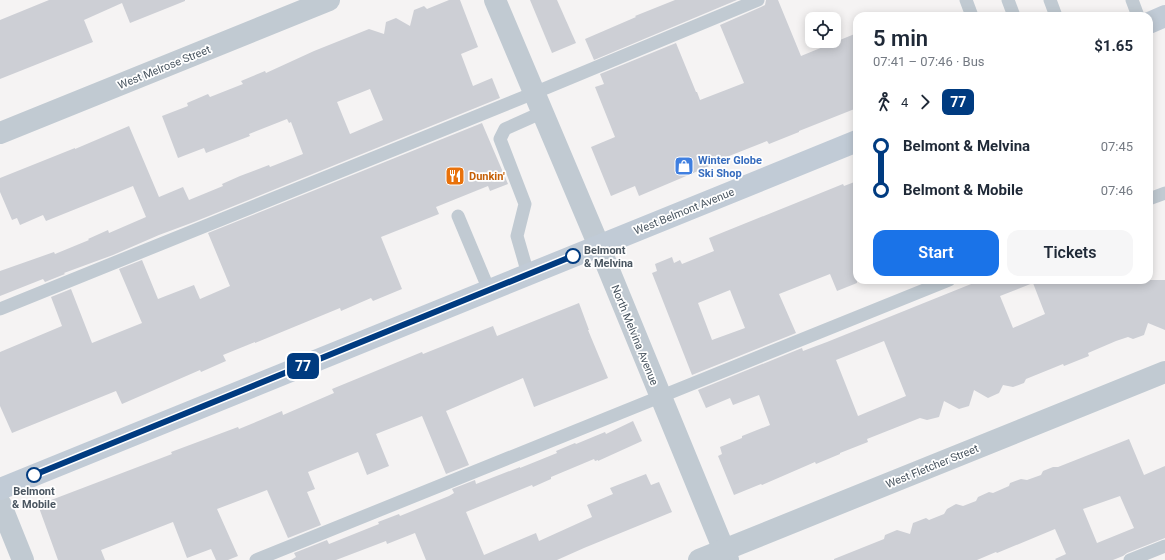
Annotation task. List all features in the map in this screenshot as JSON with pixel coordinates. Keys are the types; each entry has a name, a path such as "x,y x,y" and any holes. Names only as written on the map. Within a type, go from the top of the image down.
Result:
{"main road":[{"path":"1153,21 1165,16"},
{"name":"West Belmont Avenue","path":"0,489 853,143"}],"street":[{"name":"West Melrose Street","path":"0,133 329,0"},
{"name":"North Melvina Avenue","path":"495,0 599,246 726,555"},
{"name":"West Fletcher Street","path":"699,560 726,555 1165,372"},
{"path":"0,503 23,560"}],"lane":[{"path":"0,310 534,93 758,0"},
{"path":"966,0 970,12"},
{"path":"1008,0 1012,12"},
{"path":"1050,0 1054,12"},
{"path":"1132,0 1136,12"},
{"path":"528,274 516,236 525,204 500,139 505,129 542,112"},
{"path":"1153,198 1165,193"},
{"path":"458,216 489,290"},
{"path":"256,560 939,284"},
{"path":"1130,560 1165,546"}],"building":[{"path":"49,0 185,1 130,23 122,3 84,20 93,42 0,79 0,20"},
{"path":"449,0 460,0 478,47 461,54 473,86 492,78 500,98 159,235 113,255 64,273 65,274 45,282 43,279 0,296 0,271 54,252 55,254 89,240 88,239 108,230 109,233 146,217 133,186 46,221 43,215 20,225 17,218 12,220 0,192 0,178 129,126 159,197 183,187 189,200 223,186 222,184 240,176 269,165 270,167 303,154 291,122 289,123 287,119 249,134 250,136 206,153 204,148 178,158 162,116 188,106 187,103 208,94 210,97 243,84 241,81 265,71 266,73 314,51 369,29 384,34 386,22 396,18 410,26 414,10 424,6 427,9","holes":["370,89 383,120 350,134 337,102"]},
{"path":"530,0 557,0 576,43 552,53"},
{"path":"675,0 737,0 594,60 585,39 636,17 635,16"},
{"path":"766,0 778,0 801,56 820,48 841,48 841,40 853,35 853,110 769,144 767,141 724,158 725,159 639,196 635,186 611,196 591,147 615,137 595,87 604,84 600,74 676,43 700,100 744,83 720,25 765,5"},
{"path":"482,123 508,184 490,191 488,186 436,207 439,214 381,237 402,289 373,301 371,298 341,311 340,308 223,355 226,361 201,372 200,370 122,404 116,391 12,433 0,406 0,352 62,326 51,297 71,289 92,343 142,323 119,269 142,260 158,299 194,285 200,299 230,286 208,233"},
{"path":"853,183 853,284 854,284 837,291 830,274 779,294 796,333 692,375 652,273 657,271 655,264 672,257 674,263 680,260 682,264 714,251 709,238 843,184 844,186","holes":["730,290 745,328 712,340 698,303"]},
{"path":"1153,280 1165,280 1165,330 1148,323 1144,335 1133,339 1128,337 1116,341 1088,353 1089,356 1064,366 1063,364 1026,379 1024,383 1013,387 1003,385 999,393 988,398 974,390 969,406 959,409 944,401 939,417 927,420 920,418 867,439 868,442 816,464 815,462 762,485 761,484 734,495 718,456 722,454 720,447 742,438 742,436 770,425 759,395 733,405 730,398 706,408 698,390 802,348 803,351 971,284 1030,284 1000,296 1013,328 1045,314 1033,284 1153,284","holes":["884,341 906,396 858,416 836,360"]},
{"path":"579,303 588,330 608,378 534,407 523,378 446,411 469,465 446,474 422,416 376,434 389,466 367,475 358,452 308,472 315,489 307,492 321,525 288,538 267,490 217,509 238,556 228,560 216,560 211,549 187,558 173,522 101,550 105,560 58,560 38,505 238,427 239,429 282,411 283,415 334,393 332,389 422,352 423,354 493,326 497,336"},
{"path":"633,421 642,441 598,461 595,461 594,459 551,477 551,479 533,487 532,485 466,512 484,555 536,533 539,541 592,517 587,505 613,494 610,488 646,474 651,485 659,482 672,512 557,560 426,560 415,533 387,544 386,541 336,560 291,560 296,557 294,553 327,540 329,544 379,524 378,522 399,514 400,516 449,496 454,493 452,489 475,480 476,484 520,468 557,453 556,451 575,443 576,444 605,432 606,434"},
{"path":"1129,439 1144,475 1165,466 1165,538 1113,560 1056,560 1055,559 1066,554 1055,529 977,560 834,560 884,539 885,535 897,530 910,534 913,523 926,518 929,520 944,514 947,509 956,504 963,506 976,501 978,497 989,492 993,493 1009,486 1010,483 1021,479 1027,480 1041,475 1043,471 1053,467 1058,467","holes":["1120,496 1134,528 1097,543 1083,509"]}],"bus line":[{"name":"77","path":"34,475 573,256"}],"place":[{"name":"Winter Globe Ski Shop","path":"684,166"},
{"name":"Dunkin'","path":"455,176"},
{"name":"Belmont & Melvina","path":"573,256"},
{"name":"Belmont & Mobile","path":"34,475"}]}
